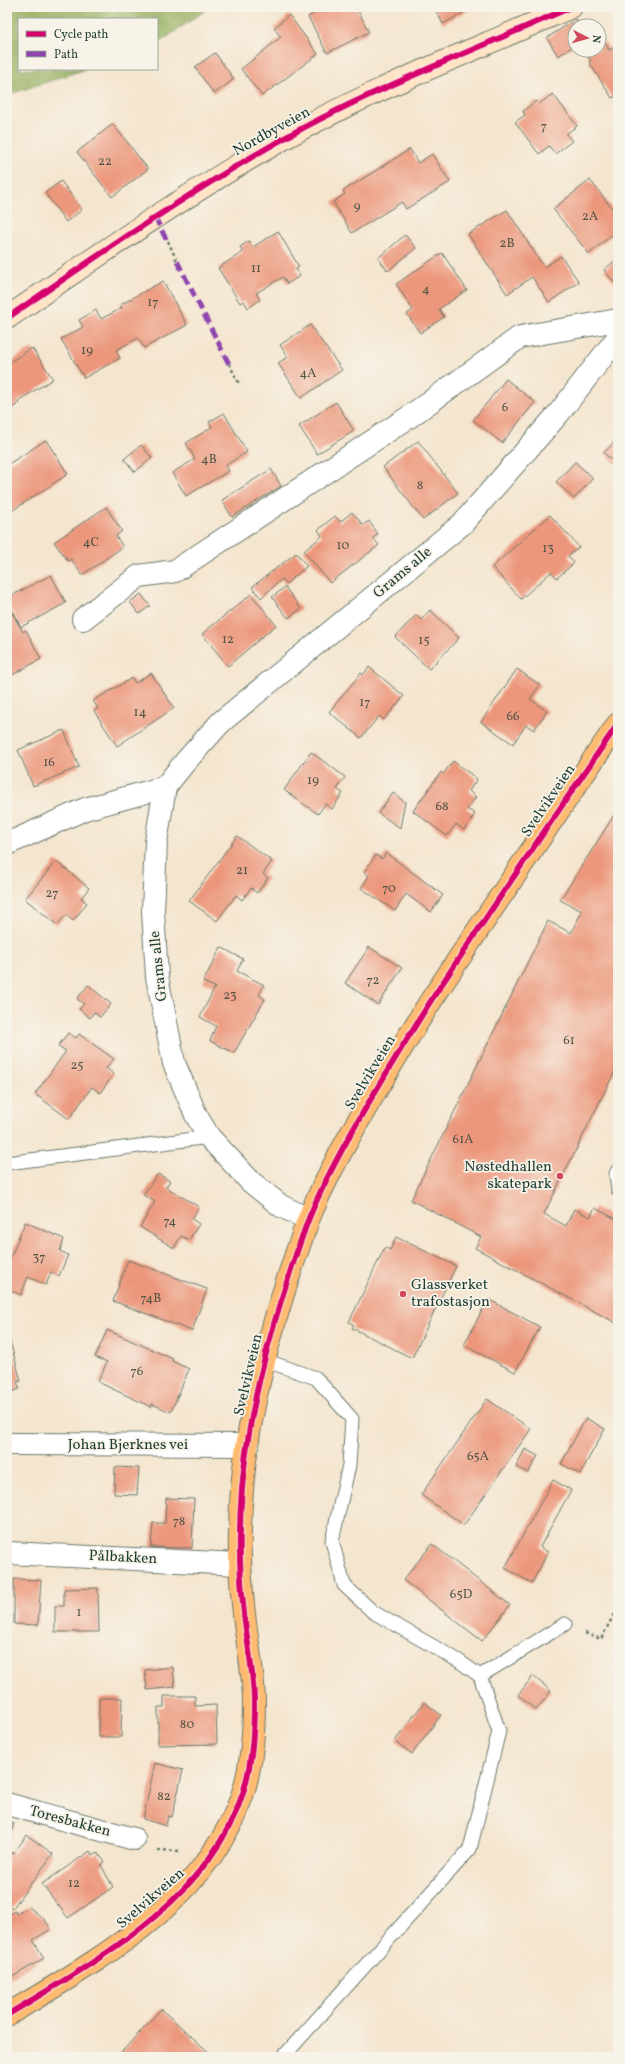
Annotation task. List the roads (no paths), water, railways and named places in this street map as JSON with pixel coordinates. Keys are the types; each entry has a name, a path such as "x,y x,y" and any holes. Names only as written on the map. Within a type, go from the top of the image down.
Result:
{"main road":[{"name":"Nordbyveien","path":"7,318 155,217 274,144 346,108 571,7"},
{"name":"Svelvikveien","path":"7,2015 99,1957 141,1927 170,1903 192,1881 224,1835 244,1791 251,1761 254,1734 254,1698 240,1564 240,1514 248,1445 253,1410 264,1360 280,1303 308,1219 325,1182 379,1083 462,954 618,724"}],"street":[{"path":"83,619 139,576 175,571 409,417 520,338 618,320"},
{"name":"Grams alle","path":"308,1219 281,1206 251,1182 209,1137 196,1115 174,1063 157,977 154,896 156,842 165,787 221,722 462,524 559,413 618,337"},
{"path":"7,844 85,810 165,787"},
{"name":"Johan Bjerknes vei","path":"7,1444 248,1445"},
{"name":"Pålbakken","path":"7,1553 240,1564"},
{"name":"Toresbakken","path":"7,1804 134,1839"}],"lane":[{"path":"7,1163 209,1137"},
{"path":"618,1170 616,1174 618,1190"},
{"path":"264,1360 316,1378 352,1419 349,1465 332,1541 344,1585 373,1612 459,1661 480,1676 499,1731 470,1849 283,2057"},
{"path":"480,1676 565,1624"}],"place":[{"name":"Nøstedhallen skatepark","path":"560,1176"},
{"name":"Glassverket trafostasjon","path":"403,1294"}]}
